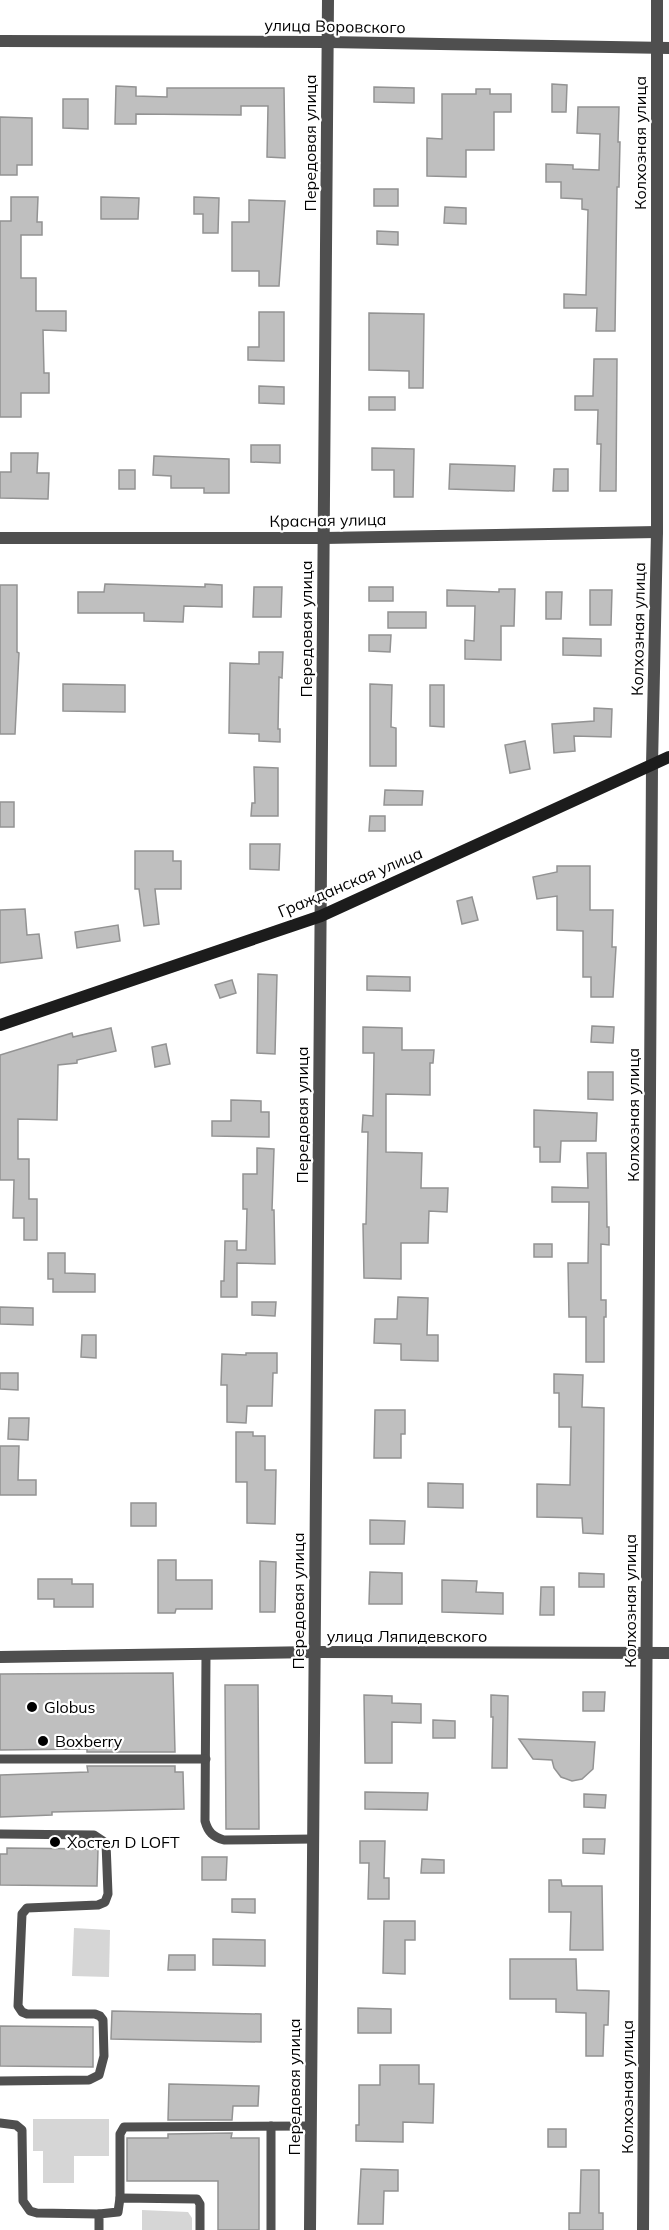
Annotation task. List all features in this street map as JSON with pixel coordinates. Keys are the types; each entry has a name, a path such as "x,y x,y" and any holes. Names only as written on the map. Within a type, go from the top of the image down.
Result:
{"main road":[{"name":"Гражданская улица","path":"0,1025 321,916 669,757"}],"street":[{"name":"Передовая улица","path":"310,2230 328,0"},
{"name":"Колхозная улица","path":"643,2230 652,765 663,48 657,0"},
{"name":"улица Воровского","path":"0,41 328,42 663,48"},
{"name":"Красная улица","path":"0,538 324,537 657,532"},
{"name":"улица Ляпидевского","path":"0,1657 315,1652 669,1653"}],"lane":[{"path":"206,1654 206,1821 208,1830 215,1838 224,1840 313,1839"},
{"path":"0,1759 206,1759"},
{"path":"0,1834 94,1835 103,1839 106,1843 108,1894 105,1902 98,1905 27,1908 22,1914 18,2006 22,2012 27,2014 95,2014 100,2016 103,2020 104,2056 99,2075 88,2080 0,2081"},
{"path":"0,2123 16,2125 22,2130 23,2201 30,2211 37,2214 118,2212 120,2134 124,2127 310,2126"},
{"path":"271,2126 271,2230"},
{"path":"120,2198 197,2199 201,2204 201,2230"},
{"path":"99,2214 99,2230"}],"shaded area":[{"path":"74,1928 110,1930 109,1977 72,1976"},
{"path":"33,2119 109,2119 109,2156 74,2156 74,2183 43,2183 43,2151 33,2151"},
{"path":"142,2210 188,2212 192,2218 192,2230 142,2230"}],"building":[{"path":"552,84 567,85 566,112 552,112"},
{"path":"116,86 136,87 136,96 167,97 167,88 284,88 285,158 267,157 268,106 241,106 241,115 136,114 136,124 115,124"},
{"path":"374,87 414,88 414,103 374,102"},
{"path":"476,89 490,89 490,94 511,94 511,112 494,112 494,150 466,150 466,177 427,176 427,138 442,139 442,94 476,94"},
{"path":"63,99 88,99 88,129 63,128"},
{"path":"578,107 619,107 615,331 596,331 597,308 564,308 564,294 586,295 588,210 582,209 582,199 561,198 561,182 546,182 546,164 573,165 573,169 599,170 600,134 577,133"},
{"path":"0,117 32,118 32,165 17,165 17,175 0,175"},
{"path":"374,189 398,189 398,206 374,206"},
{"path":"11,197 38,197 37,222 42,222 42,235 21,235 21,278 36,278 36,311 66,311 66,331 43,330 44,373 49,373 49,393 21,393 21,417 0,417 0,221 11,221"},
{"path":"101,197 139,198 138,219 101,219"},
{"path":"194,197 219,198 218,233 203,233 203,214 194,214"},
{"path":"249,200 285,201 279,286 259,286 259,271 232,271 232,222 249,222"},
{"path":"445,207 466,208 466,224 444,223"},
{"path":"377,231 398,232 398,245 377,244"},
{"path":"259,312 284,312 284,361 248,360 248,347 259,347"},
{"path":"369,313 424,314 423,388 409,388 409,371 369,370"},
{"path":"594,359 617,359 616,491 600,491 601,444 597,444 598,410 575,410 575,396 593,396"},
{"path":"259,386 284,387 284,404 259,403"},
{"path":"369,397 395,397 395,410 369,410"},
{"path":"251,445 280,445 280,463 251,462"},
{"path":"372,448 414,449 413,497 394,497 394,470 372,470"},
{"path":"11,453 38,453 37,473 49,473 48,499 0,498 0,472 11,472"},
{"path":"154,456 229,459 229,493 204,493 204,488 171,488 171,476 153,475"},
{"path":"450,464 515,466 514,491 449,489"},
{"path":"554,469 568,469 568,491 553,491"},
{"path":"119,470 135,470 135,489 119,489"},
{"path":"105,584 205,587 205,584 222,585 222,607 184,606 183,622 144,621 144,613 78,613 78,592 104,592"},
{"path":"0,585 17,585 17,652 19,653 15,734 0,734"},
{"path":"254,587 282,587 281,617 253,617"},
{"path":"369,587 393,587 393,601 369,601"},
{"path":"499,589 515,589 514,626 501,626 501,660 465,659 465,640 474,641 475,606 447,606 447,590 499,592"},
{"path":"590,590 612,590 611,625 590,625"},
{"path":"546,592 562,592 561,619 546,619"},
{"path":"388,612 426,612 426,628 388,628"},
{"path":"369,635 391,635 390,652 369,651"},
{"path":"563,638 601,639 601,656 563,655"},
{"path":"259,652 283,652 282,678 279,677 280,742 259,741 259,734 229,733 230,663 259,664"},
{"path":"63,684 125,685 125,712 63,711"},
{"path":"370,684 392,685 391,727 396,728 396,766 370,766"},
{"path":"430,685 444,685 444,727 430,726"},
{"path":"594,708 612,709 611,737 574,736 575,751 554,753 552,724 594,721"},
{"path":"525,741 530,769 510,773 505,745"},
{"path":"254,767 278,768 278,816 251,816 252,803 255,803"},
{"path":"385,790 423,791 422,805 384,805"},
{"path":"0,802 14,802 14,827 0,827"},
{"path":"370,816 385,816 385,831 369,831"},
{"path":"250,844 280,844 279,870 250,869"},
{"path":"135,851 173,851 173,861 181,861 181,889 155,889 159,924 144,926 139,889 135,889"},
{"path":"557,866 590,866 590,910 613,910 612,947 616,947 613,997 591,997 591,977 583,977 583,931 557,930 557,896 537,899 533,877 557,872"},
{"path":"472,897 478,920 462,924 457,901"},
{"path":"25,909 27,935 39,934 42,958 0,963 0,910"},
{"path":"118,925 120,941 77,948 75,932"},
{"path":"258,974 277,975 275,1054 257,1053"},
{"path":"367,976 410,977 410,991 367,990"},
{"path":"232,980 236,993 220,998 215,985"},
{"path":"592,1026 614,1027 613,1043 591,1042"},
{"path":"363,1027 402,1028 402,1050 434,1050 433,1063 430,1063 430,1095 386,1094 386,1152 422,1153 421,1188 448,1188 447,1212 429,1211 428,1243 401,1243 401,1279 364,1278 363,1224 366,1224 368,1132 362,1132 363,1115 373,1116 374,1053 363,1053"},
{"path":"111,1028 116,1051 77,1060 77,1063 58,1065 57,1120 18,1119 18,1159 29,1159 29,1199 37,1199 37,1240 24,1240 24,1218 13,1218 14,1180 0,1180 0,1055 72,1033 73,1037"},
{"path":"166,1044 170,1064 155,1067 152,1047"},
{"path":"588,1072 613,1072 613,1100 588,1099"},
{"path":"231,1100 261,1101 261,1112 269,1112 269,1137 212,1136 212,1121 231,1121"},
{"path":"534,1110 597,1113 596,1141 561,1141 560,1162 540,1162 540,1147 534,1147"},
{"path":"257,1148 274,1149 272,1210 274,1210 275,1264 237,1263 237,1297 221,1297 221,1281 224,1281 225,1241 237,1241 237,1250 246,1250 247,1209 243,1209 243,1174 257,1174"},
{"path":"587,1153 606,1153 609,1245 601,1244 601,1300 606,1300 604,1362 586,1362 586,1317 569,1317 568,1263 588,1263 589,1202 552,1202 552,1187 588,1188"},
{"path":"534,1244 552,1244 552,1257 534,1257"},
{"path":"48,1253 65,1253 65,1273 95,1274 95,1292 53,1292 53,1279 48,1279"},
{"path":"398,1297 428,1298 427,1335 438,1335 438,1361 401,1360 401,1344 374,1343 375,1319 397,1319"},
{"path":"252,1302 276,1302 275,1316 252,1315"},
{"path":"0,1307 33,1308 33,1325 0,1324"},
{"path":"82,1335 96,1335 96,1358 81,1357"},
{"path":"246,1353 277,1353 277,1373 273,1373 272,1406 247,1406 246,1423 227,1422 227,1385 221,1385 222,1354 246,1355"},
{"path":"0,1373 18,1373 18,1390 0,1389"},
{"path":"554,1374 583,1375 582,1407 604,1408 603,1534 583,1533 582,1518 537,1517 537,1484 570,1485 571,1427 559,1427 559,1393 554,1393"},
{"path":"375,1410 405,1410 405,1434 401,1434 401,1458 374,1458"},
{"path":"9,1418 29,1418 28,1440 8,1439"},
{"path":"236,1432 253,1432 253,1436 265,1436 265,1470 276,1470 275,1524 247,1523 247,1482 236,1482"},
{"path":"0,1446 19,1446 18,1480 36,1480 36,1495 0,1495"},
{"path":"428,1483 463,1484 463,1508 428,1507"},
{"path":"131,1503 156,1503 156,1526 131,1526"},
{"path":"370,1520 405,1521 404,1544 370,1544"},
{"path":"158,1560 176,1560 176,1580 212,1580 212,1609 176,1609 175,1613 158,1613"},
{"path":"260,1561 276,1562 275,1612 260,1612"},
{"path":"370,1572 402,1573 402,1604 369,1604"},
{"path":"579,1573 604,1574 604,1587 579,1587"},
{"path":"38,1579 72,1579 72,1584 93,1584 93,1607 54,1607 54,1599 38,1599"},
{"path":"442,1580 477,1581 476,1592 503,1593 503,1614 442,1612"},
{"path":"541,1587 554,1587 554,1615 540,1615"},
{"path":"173,1673 175,1752 87,1752 87,1749 0,1750 0,1674"},
{"path":"225,1685 258,1685 259,1829 226,1829"},
{"path":"583,1692 605,1692 604,1711 583,1711"},
{"path":"364,1695 392,1696 392,1703 421,1704 421,1723 392,1722 392,1763 365,1763"},
{"path":"491,1695 508,1696 507,1768 492,1768"},
{"path":"433,1720 455,1721 455,1738 433,1738"},
{"path":"519,1739 595,1742 593,1769 582,1779 572,1781 561,1777 554,1768 552,1760 533,1759"},
{"path":"87,1766 175,1766 175,1772 183,1772 184,1809 52,1812 52,1815 0,1817 0,1775 88,1772"},
{"path":"365,1792 428,1793 427,1810 365,1809"},
{"path":"584,1794 606,1795 605,1808 584,1807"},
{"path":"583,1839 605,1839 604,1854 583,1853"},
{"path":"360,1841 385,1841 384,1878 389,1878 389,1899 368,1899 369,1863 360,1863"},
{"path":"7,1848 98,1849 97,1886 0,1885 0,1854 7,1854"},
{"path":"202,1857 227,1857 226,1880 202,1880"},
{"path":"422,1859 444,1860 444,1873 421,1873"},
{"path":"549,1880 561,1880 562,1886 602,1886 603,1950 570,1950 571,1912 549,1912"},
{"path":"232,1899 255,1899 255,1913 232,1912"},
{"path":"384,1921 415,1921 415,1940 405,1940 405,1974 383,1973"},
{"path":"213,1939 265,1940 265,1966 213,1965"},
{"path":"169,1955 195,1955 195,1970 168,1970"},
{"path":"510,1959 576,1959 577,1990 609,1991 608,2025 604,2025 603,2056 586,2056 586,2013 556,2012 556,1999 510,1999"},
{"path":"358,2008 391,2009 391,2033 358,2033"},
{"path":"112,2011 261,2014 261,2042 111,2039"},
{"path":"0,2026 93,2027 93,2067 0,2066"},
{"path":"380,2065 419,2065 419,2084 434,2084 433,2123 403,2122 403,2142 356,2141 356,2125 359,2125 359,2085 380,2085"},
{"path":"169,2084 259,2086 258,2106 233,2106 232,2120 168,2120"},
{"path":"548,2129 566,2129 566,2147 548,2147"},
{"path":"232,2133 231,2138 259,2138 259,2230 218,2230 218,2181 127,2181 127,2138 168,2138 168,2134"},
{"path":"361,2169 398,2170 398,2191 384,2191 383,2224 358,2224"},
{"path":"581,2170 599,2170 599,2213 603,2213 603,2230 569,2230 569,2213 580,2213"}],"place":[{"name":"Globus","path":"32,1707"},
{"name":"Boxberry","path":"43,1741"},
{"name":"Хостел D LOFT","path":"55,1842"}]}
